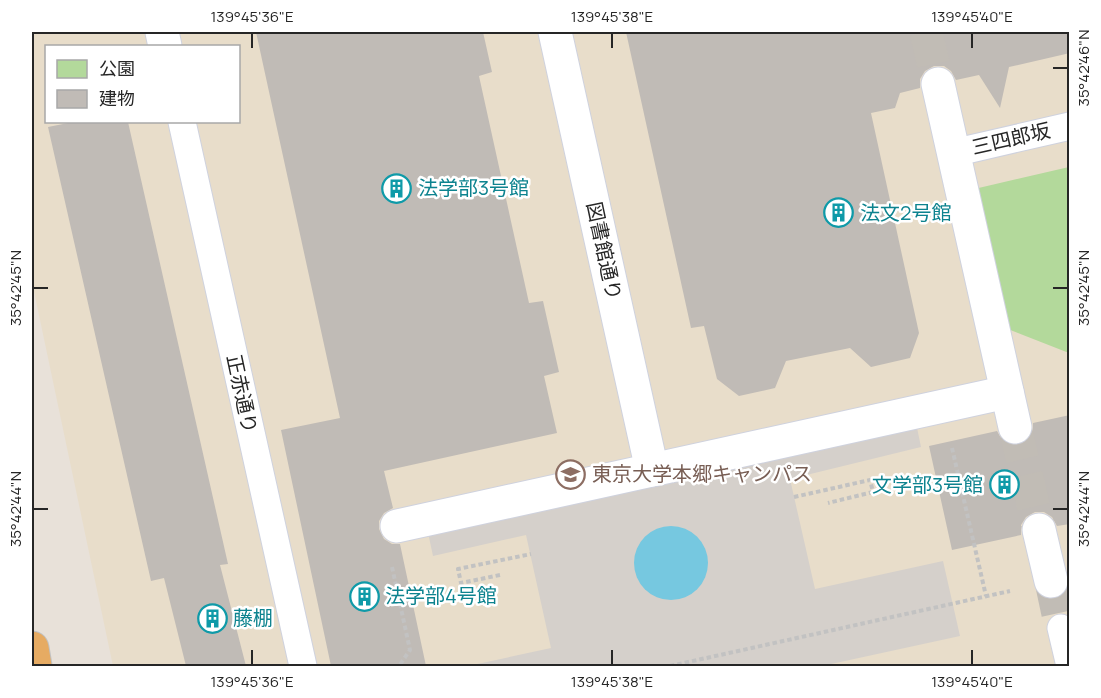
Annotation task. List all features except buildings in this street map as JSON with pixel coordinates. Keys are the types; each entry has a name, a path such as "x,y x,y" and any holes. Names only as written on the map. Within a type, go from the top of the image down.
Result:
{"highway":[{"path":"32,648 35,666"}],"street":[{"name":"図書館通り","path":"555,32 652,470"},
{"path":"938,84 1015,427"},
{"path":"397,526 1007,392"},
{"path":"1039,530 1051,581"}],"lane":[{"name":"正赤通り","path":"182,123 303,666"},
{"name":"三四郎坂","path":"953,153 1070,126"},
{"path":"1061,628 1070,666"}],"path":[{"path":"951,442 986,596"},
{"path":"794,497 870,480 873,492 828,503"},
{"path":"397,526 388,548 410,650 399,666"},
{"path":"500,575 461,583 458,569 531,554"},
{"path":"670,666 1051,581"}],"shaded area":[{"name":"東京大学本郷キャンパス","path":"32,32 1069,32 1069,666 113,666 32,282"},
{"path":"915,418 921,447 790,479 815,589 943,561 960,636 822,666 468,666 551,648 526,535 433,556 427,528"}],"green space":[{"path":"1069,167 1069,353 1000,326 970,190"}],"water":[{"path":"664,526 678,526 692,532 702,542 708,556 708,570 702,584 692,594 678,600 664,600 650,594 640,584 634,570 634,556 640,542 650,532"}],"tunnel":[{"path":"926,32 938,84"},
{"path":"1015,427 1039,530"},
{"path":"1051,581 1061,628"}],"place":[{"name":"法学部3号館","path":"397,188"},
{"name":"法文2号館","path":"839,213"},
{"name":"東京大学本郷キャンパス","path":"571,474"},
{"name":"文学部3号館","path":"1004,485"},
{"name":"法学部4号館","path":"364,596"},
{"name":"藤棚","path":"212,618"}]}
